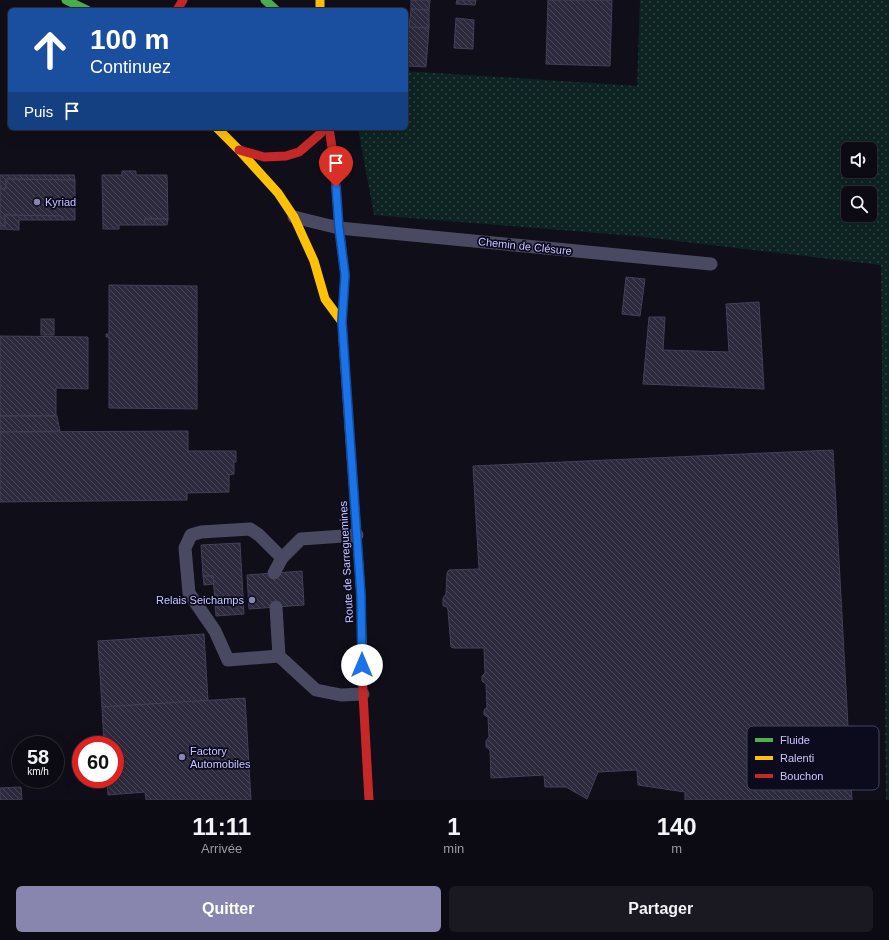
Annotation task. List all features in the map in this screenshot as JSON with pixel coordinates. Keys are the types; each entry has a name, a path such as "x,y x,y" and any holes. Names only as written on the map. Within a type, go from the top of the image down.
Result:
{"main road":[{"path":"66,0 83,8"},
{"path":"265,0 274,8"},
{"path":"219,130 278,193 294,217 314,261 325,299 342,322"},
{"path":"239,150 264,157 286,156 299,152 322,130"},
{"name":"Route de Sarreguemines","path":"329,130 334,160 339,228 345,275 342,322 361,596 362,694 369,800"}],"lane":[{"name":"Chemin de Clésure","path":"294,217 339,228 712,264"},
{"path":"279,656 228,660 215,631 189,593 185,548 191,535 201,532 250,529 259,535 282,558"},
{"path":"274,573 282,558 301,539 357,535"},
{"path":"276,607 279,656 316,690 341,695 362,694"}],"green space":[{"path":"640,0 889,0 889,800 886,800 881,265 635,236 374,215 358,130 408,130 408,71 637,86"}],"building":[{"path":"411,0 430,0 429,10 411,9"},
{"path":"457,0 476,0 475,5 456,4"},
{"path":"548,0 612,0 610,66 546,64"},
{"path":"411,9 429,10 429,28 409,27"},
{"path":"456,18 474,20 473,49 454,48"},
{"path":"408,27 429,28 426,67 408,66"},
{"name":"Kyriad","path":"122,171 136,171 136,175 167,175 168,219 145,219 144,225 119,225 119,229 103,229 102,175 122,175"},
{"path":"0,175 74,175 75,180 6,179 6,189 0,189"},
{"name":"Kyriad","path":"6,179 75,180 75,220 63,220 62,216 5,215 5,226 0,226 0,189 6,189"},
{"path":"5,215 62,216 63,220 19,220 19,230 0,229 0,226 5,226"},
{"path":"145,219 168,219 167,225 144,225"},
{"path":"626,277 645,279 640,316 622,314"},
{"path":"109,285 197,286 197,409 109,408 109,337 106,337 106,334 109,334"},
{"path":"759,302 764,389 643,384 649,317 665,317 663,350 729,352 726,304"},
{"path":"41,319 54,319 54,335 41,335"},
{"path":"0,336 88,337 88,389 56,388 56,416 0,416"},
{"path":"0,416 57,416 60,431 0,432"},
{"path":"188,431 188,451 236,451 234,474 229,475 229,492 187,493 187,500 0,502 0,432"},
{"path":"833,450 848,726 747,726 747,790 851,790 852,800 685,800 685,792 638,785 637,770 598,772 587,799 566,787 545,787 544,775 491,778 490,751 486,747 486,741 489,737 488,717 484,715 484,710 487,707 486,684 482,681 482,676 485,673 484,648 451,647 448,610 447,607 443,606 443,598 446,594 447,573 449,570 479,569 473,466"},
{"path":"240,543 244,614 216,616 213,576 203,576 201,545"},
{"path":"302,571 304,605 249,609 247,575"},
{"path":"203,576 213,576 214,584 204,585"},
{"path":"204,634 208,701 102,707 98,641"},
{"name":"Factory Automobiles","path":"245,698 251,800 146,800 145,792 108,795 108,788 124,788 124,736 104,736 102,707"},
{"path":"0,788 21,788 22,800 0,800"}],"traffic: fast":[{"path":"66,0 83,8"},
{"path":"265,0 274,8"},
{"path":"343,340 361,596 362,643"}],"traffic: slow":[{"path":"320,0 320,8"},
{"path":"219,130 278,193 294,217 314,261 325,299 342,322"}],"traffic: jam":[{"path":"178,8 183,0"},
{"path":"239,150 264,157 286,156 299,152 323,130"},
{"path":"329,130 334,160 339,228 345,275 342,322 343,340"},
{"path":"362,643 363,694 369,800"}],"place":[{"name":"Kyriad","path":"37,202"},
{"name":"Relais Seichamps","path":"252,600"},
{"name":"Factory Automobiles","path":"182,757"}],"route":[{"path":"336,187 345,275 342,322 361,596 362,665"}]}
